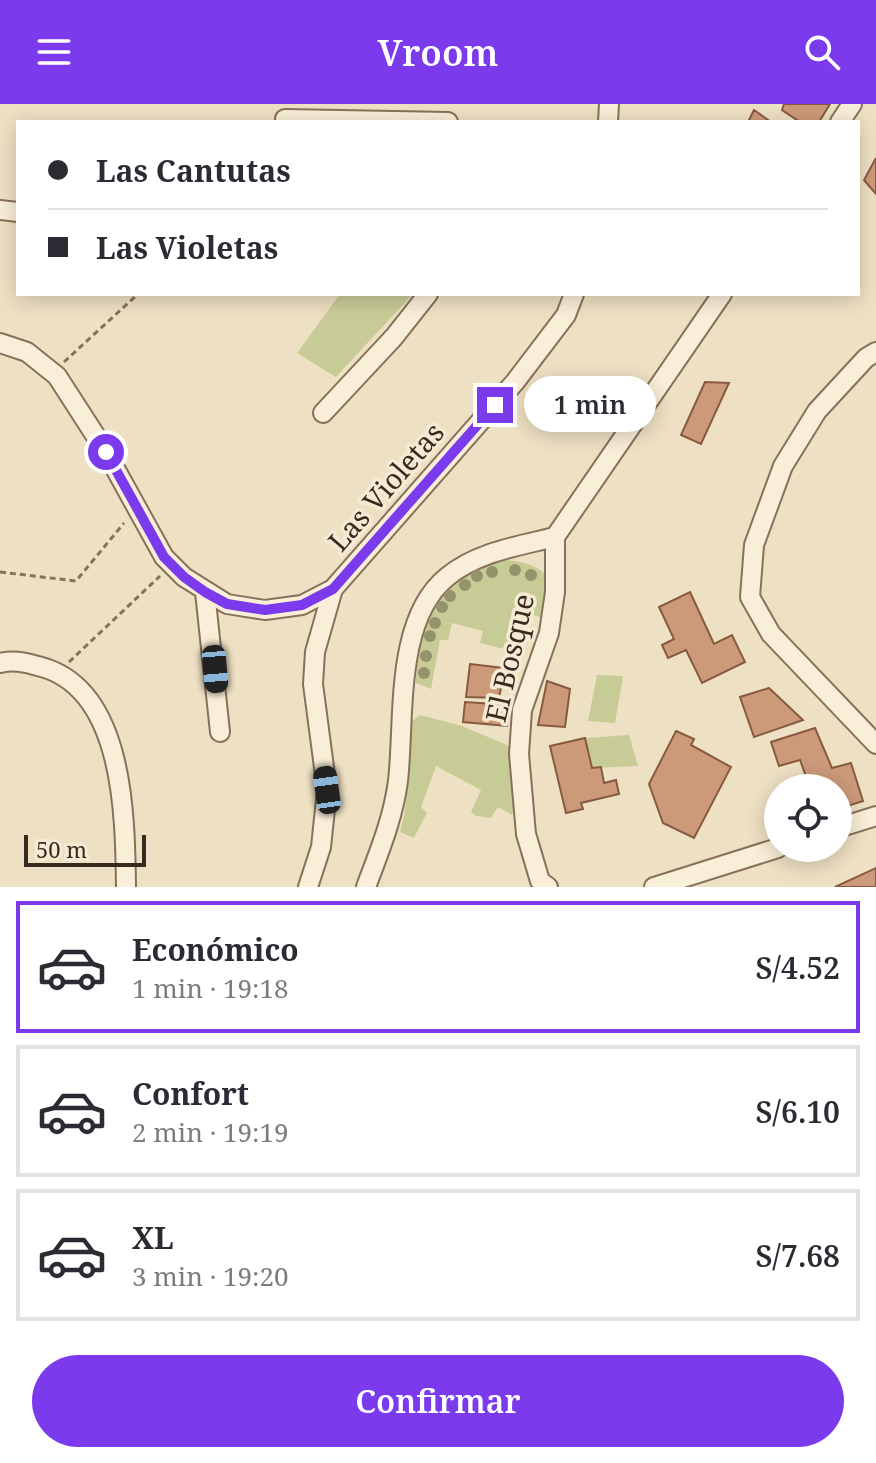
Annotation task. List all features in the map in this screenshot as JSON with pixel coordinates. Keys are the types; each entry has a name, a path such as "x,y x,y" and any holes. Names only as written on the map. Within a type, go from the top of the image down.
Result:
{"street":[{"path":"285,119 339,120"},
{"path":"323,413 394,337 426,296"},
{"name":"Las Violetas","path":"308,887 321,847 327,790 313,684 315,652 333,589 515,382 566,315 573,296"},
{"path":"366,887 391,822 398,780 402,706 410,646 424,605 446,577 486,555 555,537 721,296"},
{"path":"0,343 27,352 52,372 106,452 172,566 205,592 227,604 265,610 302,605 333,589"},
{"path":"876,352 866,358 817,411 783,466 754,545 750,597 771,634 876,744"},
{"name":"El Bosque","path":"548,887 540,881 526,834 519,754 522,710 549,633 555,592 555,537"},
{"path":"205,592 220,732"},
{"path":"0,663 11,660 57,673 76,685 101,721 118,768 125,818 126,887"},
{"path":"852,824 876,816"},
{"path":"654,887 764,852"}],"path":[{"path":"52,372 136,296"},
{"path":"0,572 76,581 137,508"},
{"path":"57,673 172,566"}],"green space":[{"path":"339,296 411,296 336,377 297,353"},
{"path":"500,559 530,564 547,578 551,593 547,619 526,613 516,652 480,643 483,631 452,623 448,640 440,640 431,689 416,683 421,641 437,602 460,577"},
{"path":"597,675 623,676 615,723 588,721"},
{"path":"420,715 462,726 514,748 517,800 512,815 498,807 491,818 476,816 471,812 481,790 436,766 421,807 427,813 414,838 400,832 405,811 411,722"},
{"path":"629,735 638,766 592,768 585,738"}],"building":[{"path":"784,104 830,104 820,120 797,120 782,110"},
{"path":"754,110 768,120 749,120"},
{"path":"876,158 876,194 864,180"},
{"path":"705,382 729,383 701,444 681,435"},
{"path":"690,592 714,644 732,635 745,662 702,683 686,650 668,658 662,645 674,639 659,607"},
{"path":"470,664 505,668 499,698 466,697"},
{"path":"547,681 570,689 565,727 538,725"},
{"path":"769,688 803,720 754,737 740,697"},
{"path":"465,702 510,705 507,726 463,722"},
{"path":"815,728 832,768 851,763 863,801 852,805 852,774 805,774 800,760 779,766 771,742"},
{"path":"676,731 694,739 691,745 731,767 694,838 663,823 649,784"},
{"path":"585,738 592,768 601,767 604,783 616,780 619,794 581,803 583,809 566,813 550,746"},
{"path":"876,868 876,887 835,887"}],"route":[{"path":"106,452 164,557 172,566 205,592 227,604 265,610 302,605 333,589 495,405"}]}
